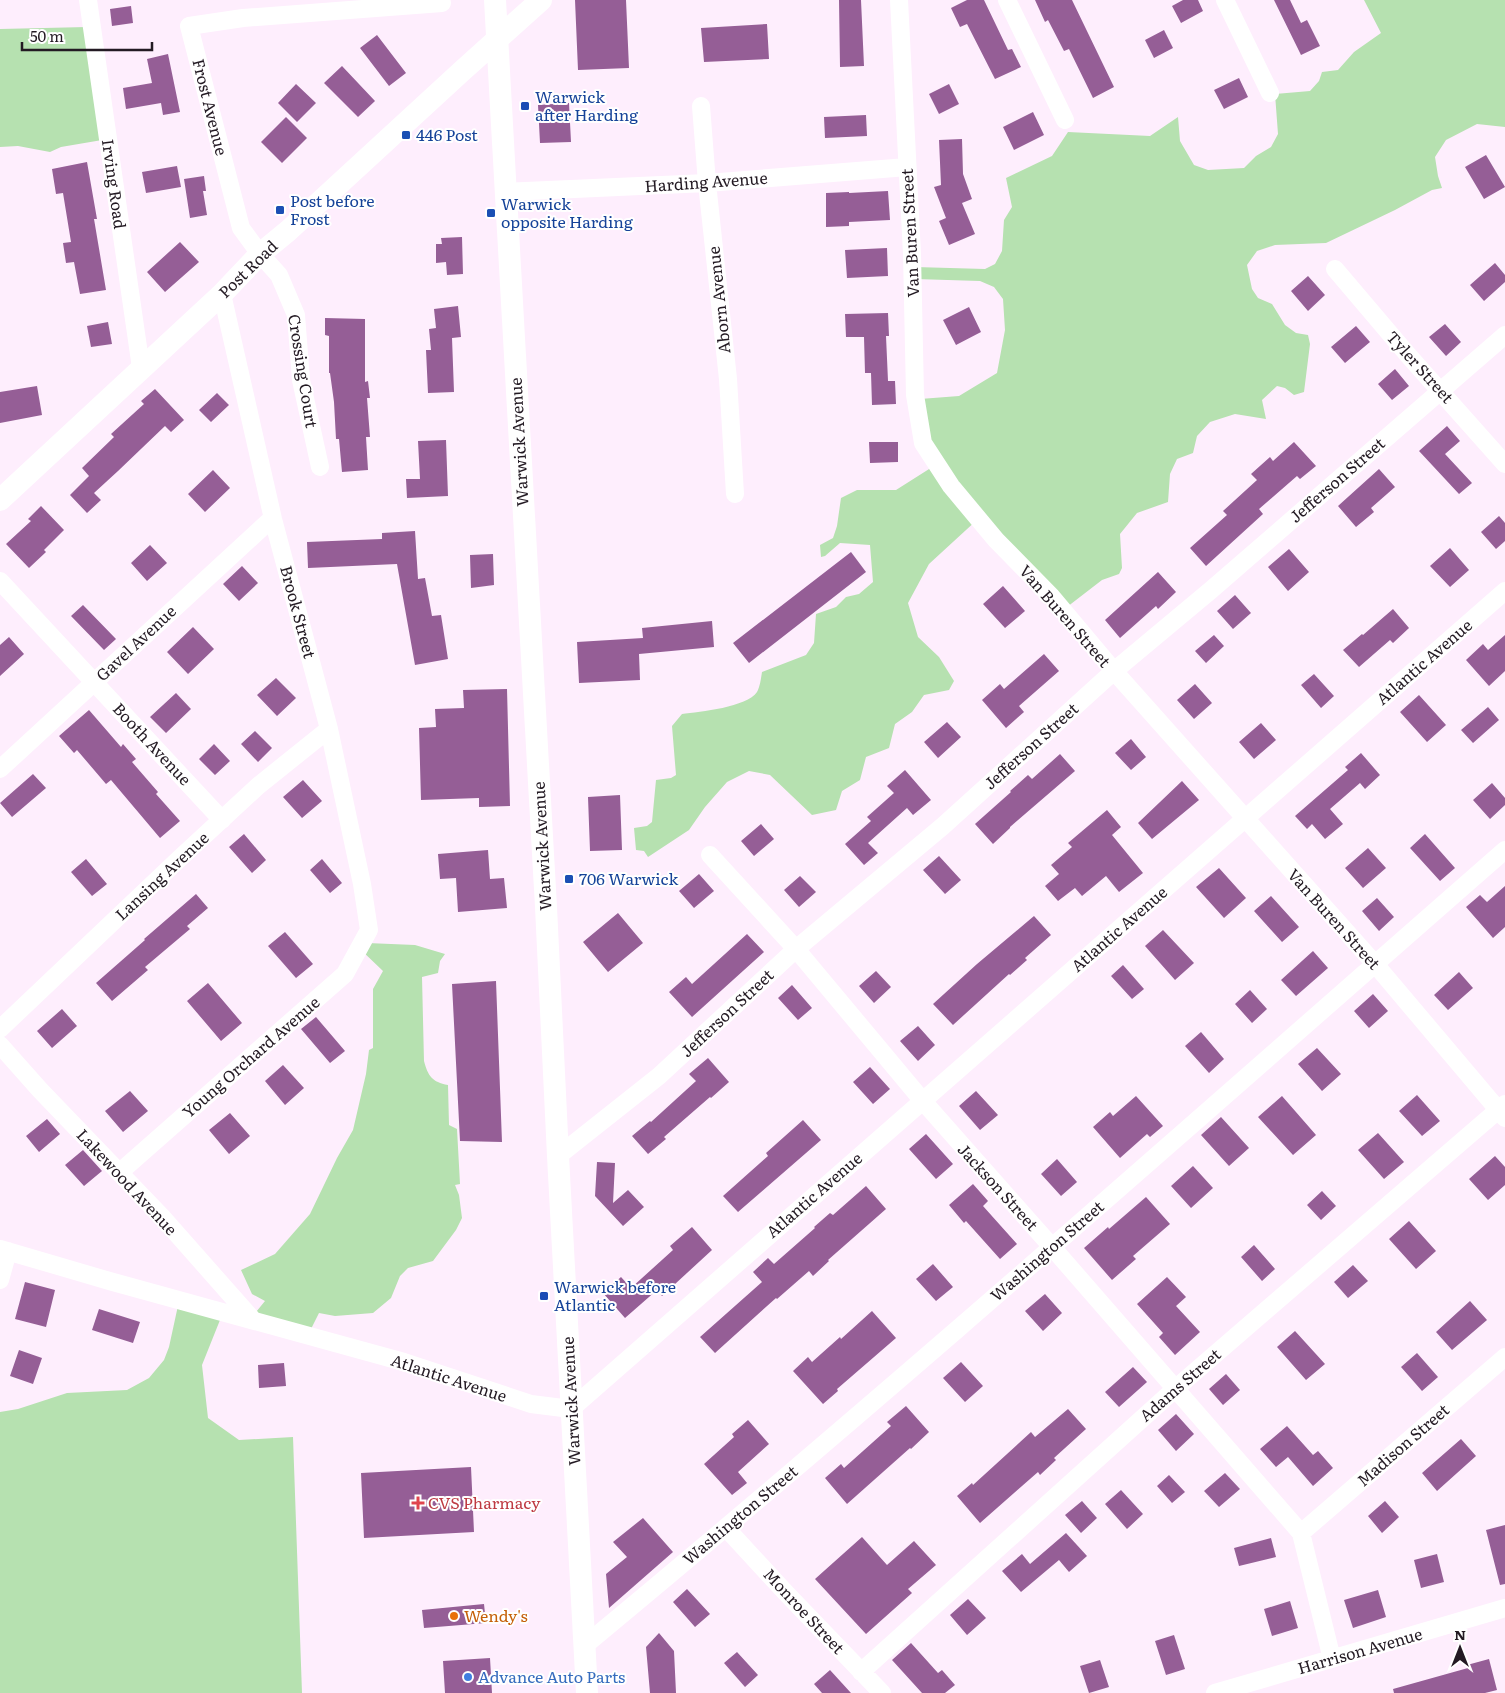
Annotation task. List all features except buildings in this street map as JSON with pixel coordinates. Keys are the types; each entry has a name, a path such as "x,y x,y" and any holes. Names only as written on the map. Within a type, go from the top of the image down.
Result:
{"main road":[{"name":"Warwick Avenue","path":"495,0 546,899 587,1693"},
{"name":"Post Road","path":"0,500 222,294 260,254 288,232 541,0"}],"street":[{"name":"Irving Road","path":"88,0 141,368"},
{"name":"Van Buren Street","path":"899,0 912,254 915,395 923,443 951,486 996,540 1051,596 1114,671 1375,964 1502,1111"},
{"path":"1007,0 1065,120"},
{"path":"1225,0 1270,93"},
{"name":"Frost Avenue","path":"260,254 241,228 189,26 243,18 442,3"},
{"name":"Aborn Avenue","path":"701,106 706,183 728,379 735,494"},
{"name":"Harding Avenue","path":"505,192 706,183 907,167"},
{"name":"Crossing Court","path":"260,254 279,275 296,315 301,380 320,467"},
{"name":"Tyler Street","path":"1335,269 1505,464"},
{"name":"Brook Street","path":"222,294 273,518 329,729 362,884 369,930"},
{"name":"Jefferson Street","path":"558,1156 659,1076 796,949 943,826 1114,671 1211,590 1505,335"},
{"name":"Gavel Avenue","path":"0,769 273,518"},
{"name":"Booth Avenue","path":"0,581 222,820"},
{"name":"Atlantic Avenue","path":"4,1250 112,1282 404,1362 531,1404 571,1409 1505,591"},
{"name":"Lansing Avenue","path":"0,1029 258,786 329,729"},
{"name":"Washington Street","path":"584,1646 726,1528 1052,1247 1505,850"},
{"name":"Jackson Street","path":"710,855 796,949 922,1100 1300,1533 1332,1659"},
{"name":"Young Orchard Avenue","path":"120,1172 345,974 369,930"},
{"name":"Lakewood Avenue","path":"0,1045 40,1090 162,1217 253,1320"},
{"name":"Adams Street","path":"860,1672 1175,1389 1502,1111"},
{"path":"0,1280 4,1250"},
{"name":"Madison Street","path":"1300,1533 1505,1357"},
{"name":"Monroe Street","path":"726,1528 860,1672 882,1693"},
{"name":"Harrison Avenue","path":"1215,1693 1505,1608"}],"green space":[{"path":"1364,0 1505,0 1505,127 1477,124 1446,140 1435,157 1442,188 1432,190 1326,243 1275,245 1257,251 1247,265 1252,289 1258,298 1272,304 1285,325 1296,333 1308,335 1310,344 1304,392 1294,395 1285,388 1277,386 1262,400 1266,419 1235,414 1210,422 1197,436 1193,453 1177,459 1170,474 1168,502 1137,513 1120,534 1122,568 1119,574 1102,580 1067,607 978,519 929,564 908,603 918,637 939,657 954,681 949,690 924,695 912,712 895,724 889,748 866,757 860,780 842,791 836,810 812,815 770,775 749,771 727,782 705,807 689,830 648,857 644,851 636,850 634,828 647,826 652,822 656,780 671,778 676,775 672,726 682,714 722,708 752,697 758,690 762,672 806,655 814,643 816,614 836,607 846,597 859,594 873,582 870,545 840,543 825,556 821,557 820,545 833,538 837,526 841,498 857,490 896,490 937,464 920,399 959,396 997,373 1005,330 1003,299 994,287 980,281 915,279 915,267 985,269 995,264 1002,251 1004,220 1012,207 1006,178 1052,156 1068,132 1150,136 1178,117 1180,141 1194,165 1208,170 1244,168 1256,156 1271,147 1278,134 1275,94 1310,91 1319,81 1322,72 1338,70 1354,52 1381,33"},
{"path":"87,27 108,139 61,147 50,152 18,146 0,147 0,29"},
{"path":"367,943 415,945 445,954 440,961 438,973 422,977 424,1061 427,1071 434,1080 448,1085 449,1125 457,1129 460,1184 455,1185 459,1195 462,1218 456,1230 433,1261 408,1268 400,1276 391,1298 373,1313 335,1316 319,1313 311,1329 252,1317 265,1301 252,1294 241,1270 275,1254 310,1214 353,1130 366,1074 369,1050 373,1048 373,989 383,971 360,949"},
{"path":"179,1301 224,1310 202,1365 208,1418 239,1440 293,1437 302,1693 0,1693 0,1412 18,1409 67,1393 127,1390 149,1378 164,1360 169,1347"}],"place":[{"name":"Warwick after Harding","path":"525,106"},
{"name":"446 Post","path":"406,135"},
{"name":"Post before Frost","path":"280,210"},
{"name":"Warwick opposite Harding","path":"491,213"},
{"name":"706 Warwick","path":"569,879"},
{"name":"Warwick before Atlantic","path":"544,1296"},
{"name":"CVS Pharmacy","path":"418,1503"},
{"name":"Wendy's","path":"454,1616"},
{"name":"Advance Auto Parts","path":"468,1677"}]}
